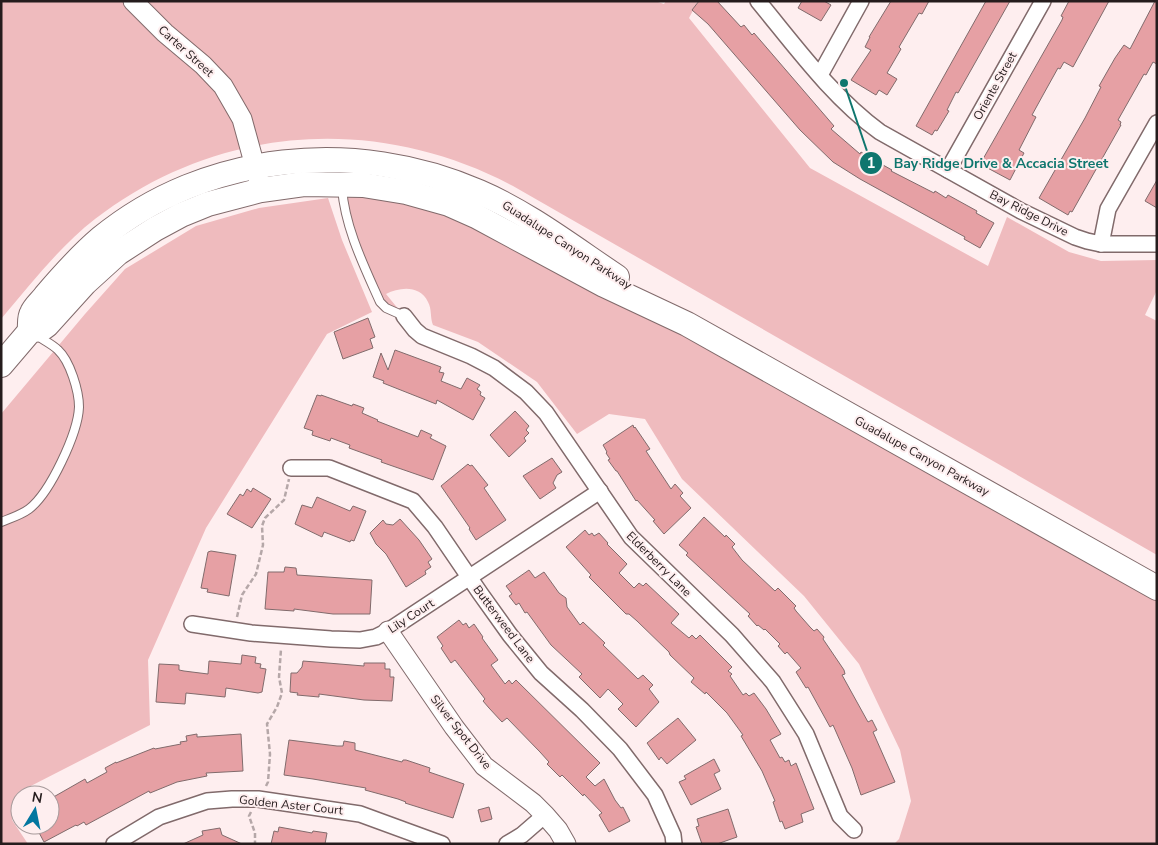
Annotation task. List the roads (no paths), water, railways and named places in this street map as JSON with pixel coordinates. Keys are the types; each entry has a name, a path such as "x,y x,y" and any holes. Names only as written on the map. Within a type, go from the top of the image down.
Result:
{"main road":[{"name":"Guadalupe Canyon Parkway","path":"1,365 30,331 32,312 81,256 120,224 144,208 176,192 223,174 256,166 287,162 346,160 413,169 481,193 526,217 688,324 1157,588"},
{"name":"Guadalupe Canyon Parkway","path":"30,331 47,325 96,272 118,253 155,229 201,207 261,190 304,184 341,183 392,189 420,195 462,210 489,222 604,285 688,324"}],"street":[{"name":"Carter Street","path":"133,1 165,33 203,65 223,86 242,119 261,190"},
{"name":"Bay Ridge Drive","path":"758,1 839,98 880,132 1021,211 1075,237 1100,244 1157,244"},
{"path":"820,75 861,1"},
{"name":"Oriente Street","path":"948,170 1043,1"},
{"path":"1100,244 1108,209 1157,123"},
{"name":"Elderberry Lane","path":"404,316 422,336 483,361 505,375 526,392 555,424 631,537 732,635 773,682 806,734 840,816 854,830"},
{"name":"Butterweed Lane","path":"291,468 329,468 413,502 435,527 510,635 541,673 582,710 620,749 655,794 673,835 674,844"},
{"name":"Lily Court","path":"192,624 282,635 360,640 376,637 388,631 600,491"},
{"name":"Silver Spot Drive","path":"388,631 454,727 484,766 546,815 566,844"},
{"name":"Golden Aster Court","path":"114,844 159,817 207,801 232,799 258,799 360,814 442,844"},
{"path":"507,844 522,835 546,815"}],"lane":[{"path":"341,183 357,250 380,302 386,308 404,316"},
{"path":"1,522 29,509 47,488 67,450 77,420 79,407 78,395 70,369 59,351 30,331"}],"place":[{"name":"Bay Ridge Drive & Accacia Street","path":"844,83"}]}
